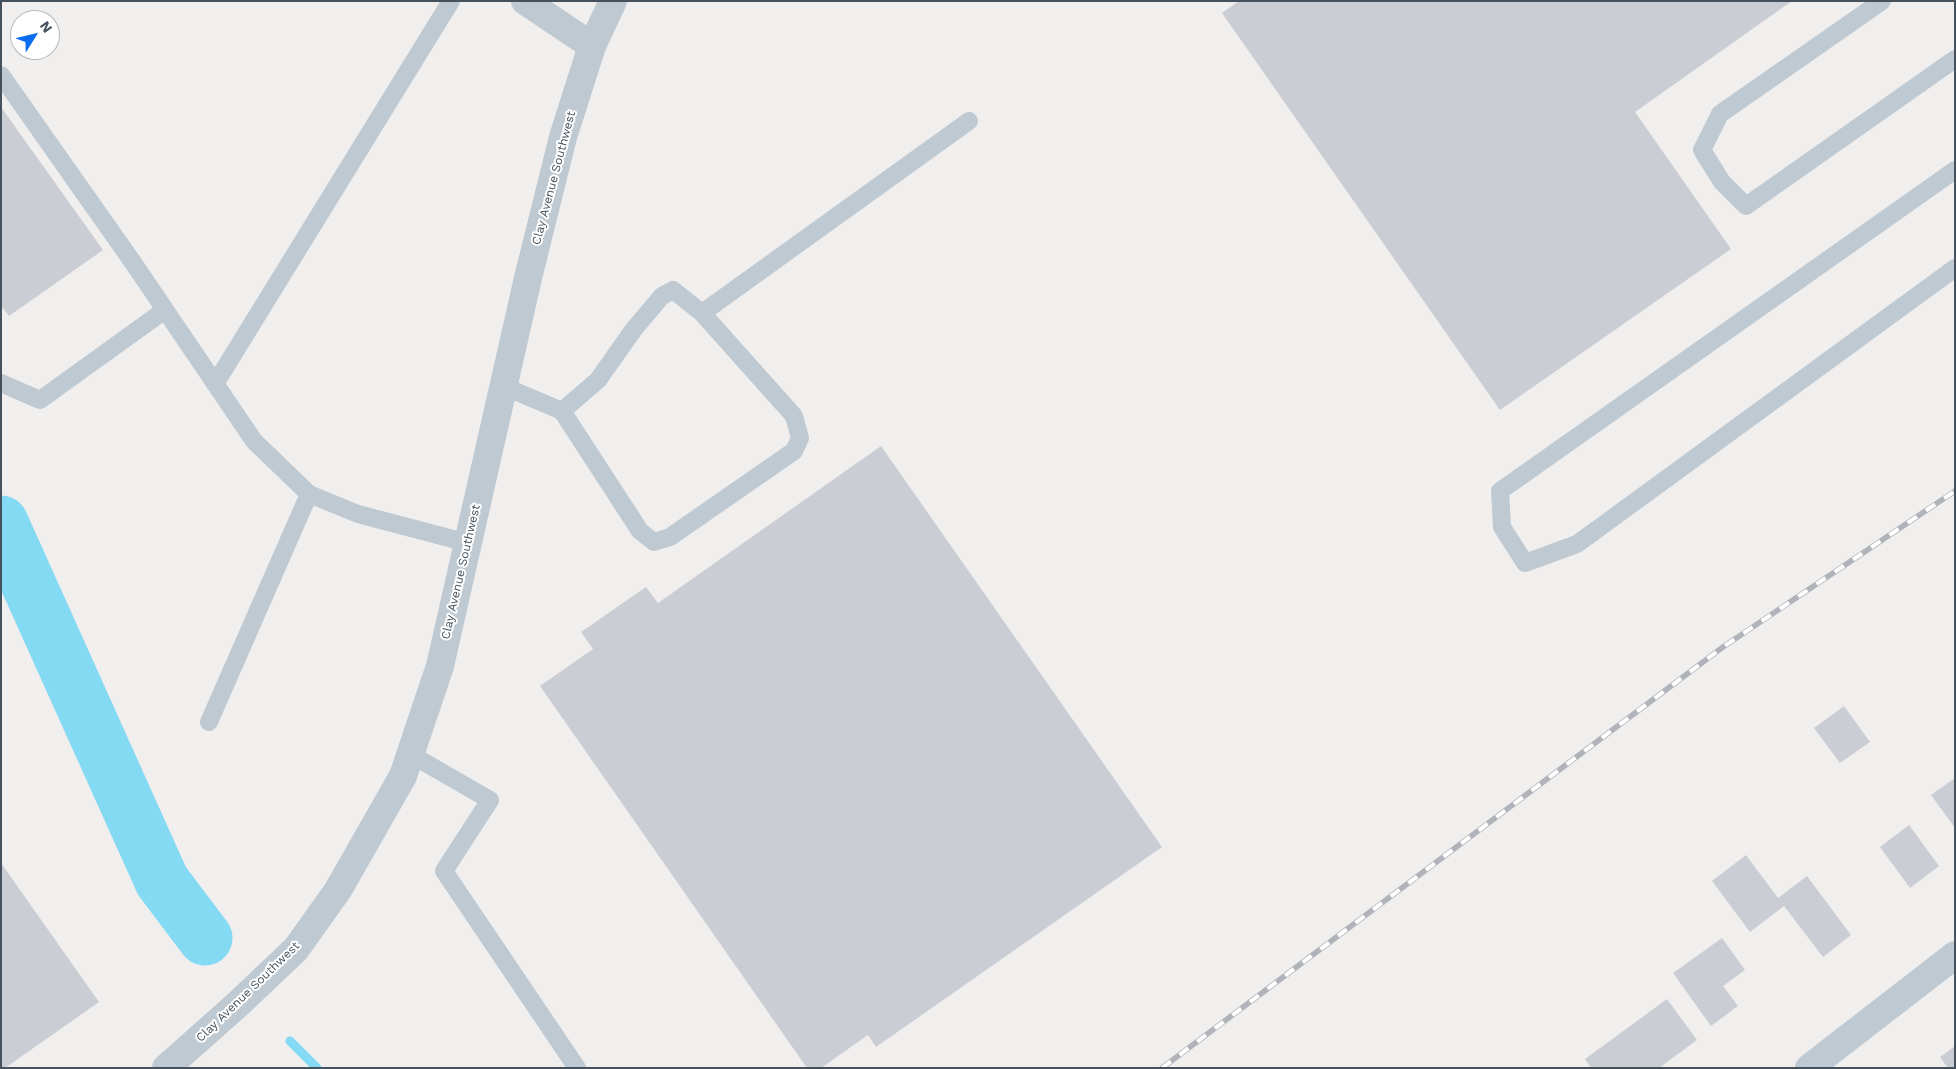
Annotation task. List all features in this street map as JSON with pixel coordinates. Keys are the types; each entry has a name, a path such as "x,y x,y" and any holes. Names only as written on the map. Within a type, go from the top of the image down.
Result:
{"street":[{"path":"526,1 592,46"},
{"name":"Clay Avenue Southwest","path":"166,1068 296,949 338,890 403,776 440,666 563,137 592,46 613,1"},
{"path":"1809,1068 1955,955"}],"lane":[{"path":"215,384 451,1"},
{"path":"1882,1 1720,114 1702,150 1722,182 1746,206 1955,60"},
{"path":"1,75 254,441 309,494 358,514 468,543"},
{"path":"702,313 969,120"},
{"path":"1955,170 1500,491 1502,527 1525,563 1577,544 1955,268"},
{"path":"504,386 562,411 640,531 654,542 670,537 794,451 800,438 794,416 702,313 672,290 662,296 634,329 598,380 562,411"},
{"path":"1,383 40,400 165,310"},
{"path":"208,722 309,494"},
{"path":"410,754 490,800 444,870 577,1068"}],"building":[{"path":"1239,1 1792,1 1635,112 1731,249 1500,410 1222,13"},
{"path":"1,107 103,250 9,316 1,306"},
{"path":"881,446 1162,847 876,1047 868,1035 821,1068 807,1068 540,686 593,649 581,632 646,587 658,603"},
{"path":"1844,706 1870,742 1840,763 1814,728"},
{"path":"1955,778 1955,828 1931,795"},
{"path":"1909,825 1939,866 1910,888 1880,847"},
{"path":"1746,855 1778,898 1807,876 1851,935 1823,957 1784,906 1750,932 1712,881"},
{"path":"1,863 99,1002 5,1068 1,1068"},
{"path":"1722,938 1745,970 1723,986 1738,1006 1711,1026 1673,973"},
{"path":"1667,999 1697,1040 1659,1068 1591,1068 1585,1059"},
{"path":"1955,1046 1955,1068 1948,1068 1940,1057"}],"waterway":[{"path":"1,523 162,881 205,938"},
{"path":"290,1041 317,1068"}],"railway":[{"path":"1162,1068 1723,647 1955,491"}]}
